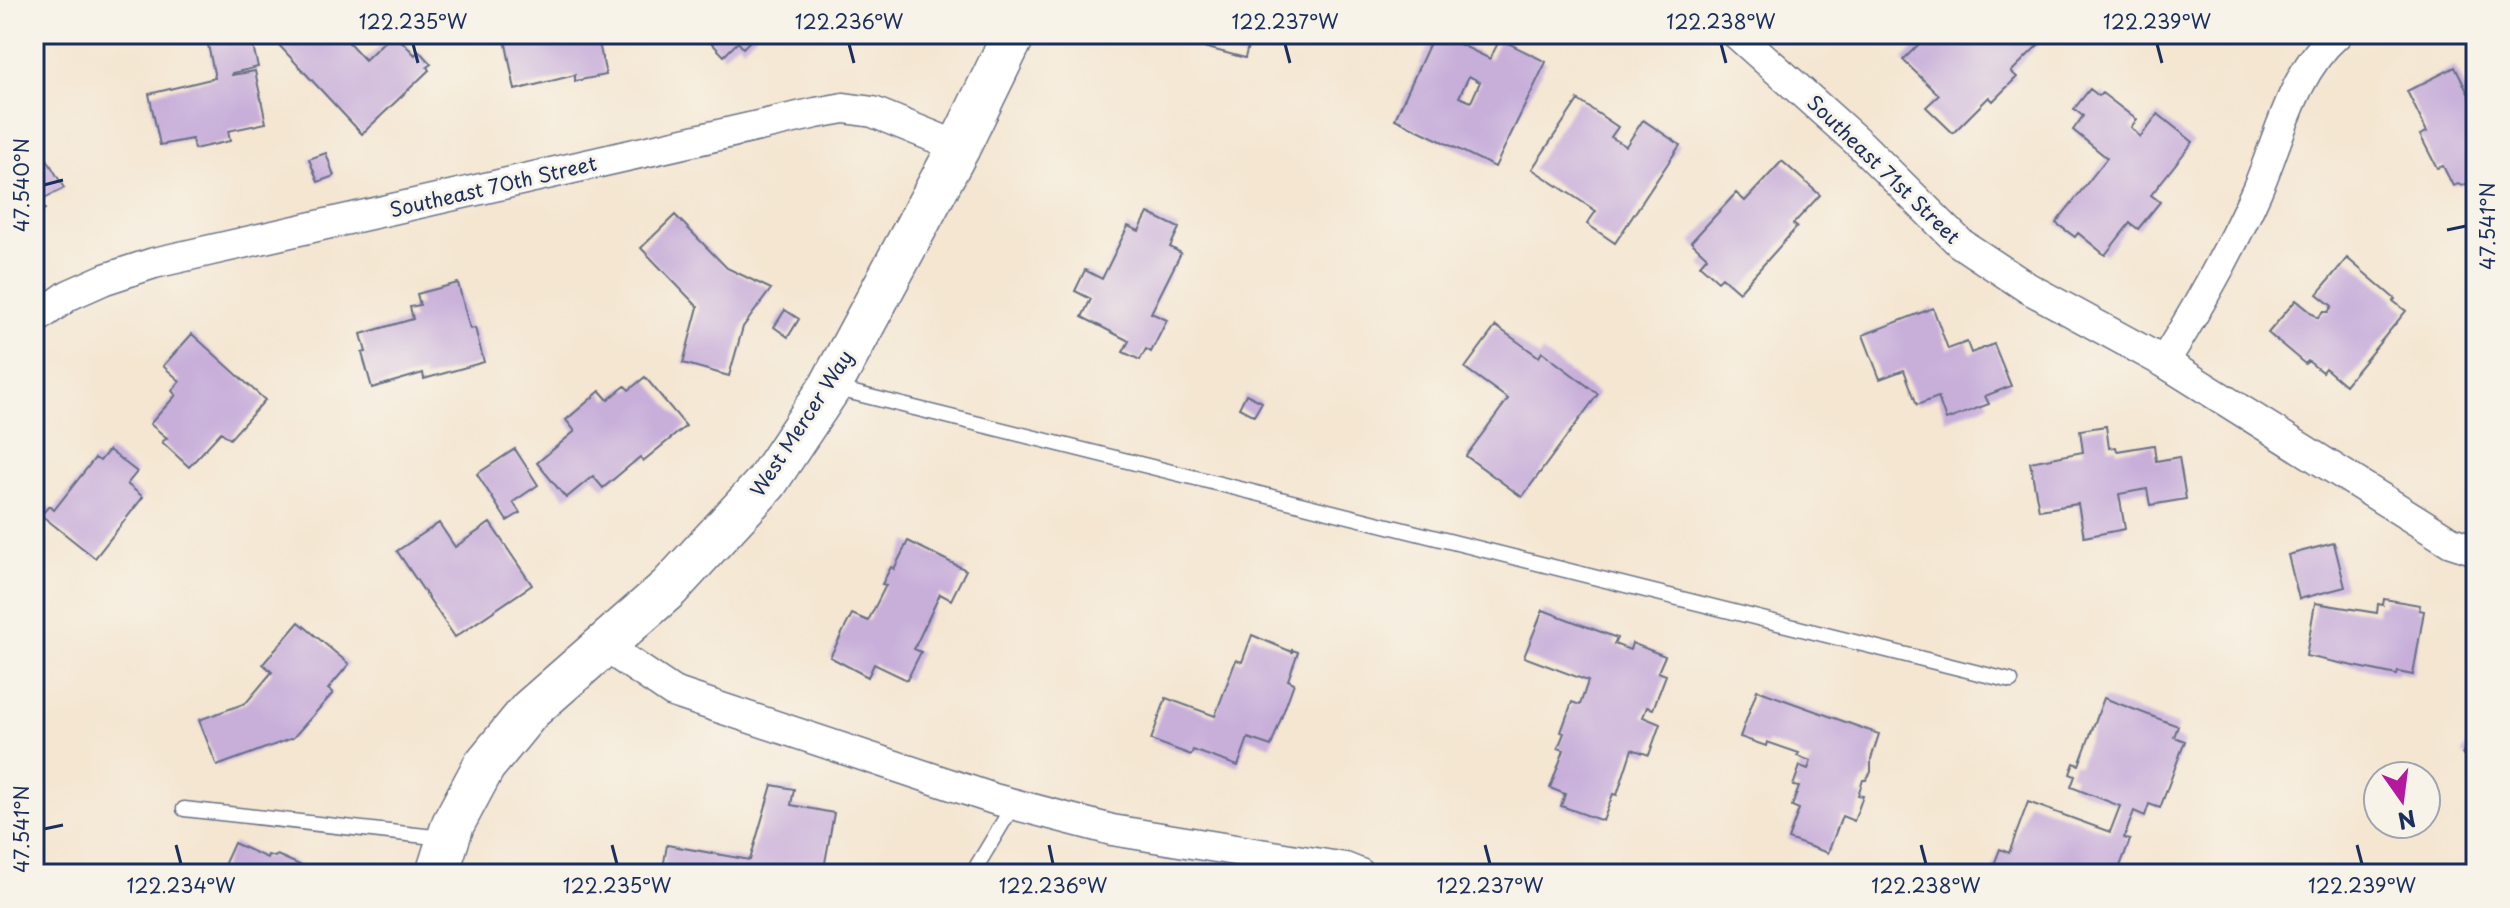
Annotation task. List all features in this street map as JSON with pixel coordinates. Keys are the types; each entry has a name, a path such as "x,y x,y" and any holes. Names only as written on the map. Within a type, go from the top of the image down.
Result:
{"street":[{"name":"West Mercer Way","path":"442,856 453,824 484,766 530,710 669,588 757,493 830,387 959,147 1014,34"},
{"name":"Southeast 71st Street","path":"1737,34 1861,145 1960,243 2028,288 2164,362 2451,542 2476,550"},
{"path":"2164,362 2224,263 2258,188 2302,76 2325,44 2337,34"},
{"name":"Southeast 70th Street","path":"34,320 69,295 154,263 830,110 844,108 873,112 959,147"},
{"path":"603,645 673,692 1014,804 1112,830 1345,868 1360,874"}],"lane":[{"path":"830,387 2011,681"},
{"path":"972,874 1014,804"},
{"path":"184,809 442,856"}],"building":[{"path":"250,34 258,67 232,75 255,71 266,123 228,131 230,141 194,149 192,139 160,145 149,94 215,78 207,40"},
{"path":"288,34 341,34 365,60 395,34 415,55 419,51 431,64 427,67 429,70 362,134 278,44"},
{"path":"504,34 597,34 606,75 575,81 575,75 515,90"},
{"path":"703,34 757,34 743,48 738,42 724,56"},
{"path":"1155,34 1251,34 1245,58"},
{"path":"1434,34 1490,59 1500,39 1546,62 1495,167 1395,119","holes":["1469,76 1480,82 1471,102 1459,97"]},
{"path":"1929,34 1946,34 1957,45 1967,34 2036,34 2042,41 2011,72 2017,77 1993,101 1989,97 1953,133 1926,107 1939,95 1903,60"},
{"path":"2455,67 2476,109 2476,179 2462,186 2453,186 2443,166 2437,168 2420,135 2427,132 2407,91"},
{"path":"2090,89 2099,96 2102,93 2137,120 2131,127 2140,137 2158,114 2193,142 2151,195 2160,202 2138,229 2130,223 2105,255 2078,233 2075,237 2056,223 2107,158 2073,130 2083,116 2074,109"},
{"path":"1578,100 1618,127 1611,137 1626,146 1643,120 1680,145 1615,243 1587,224 1596,211 1532,169"},
{"path":"34,137 64,188 39,201 45,209 34,216"},
{"path":"326,153 334,176 318,182 309,159"},
{"path":"1782,161 1820,195 1793,224 1797,227 1739,292 1722,277 1718,281 1700,265 1707,257 1691,242 1736,193 1745,201"},
{"path":"1148,213 1179,228 1170,247 1181,253 1151,313 1167,320 1151,352 1146,349 1140,360 1123,352 1129,341 1082,317 1091,299 1075,291 1085,270 1102,279 1128,226 1139,231"},
{"path":"675,215 727,268 771,289 743,327 729,376 683,363 698,307 641,248"},
{"path":"2347,258 2406,311 2345,385 2325,368 2322,372 2308,361 2305,364 2268,333 2296,300 2318,318 2323,312 2328,312 2332,306 2317,294"},
{"path":"458,283 470,329 475,328 484,362 424,379 423,373 372,388 362,353 366,352 361,334 413,319 410,307 420,305 417,294"},
{"path":"1933,308 1948,349 1967,342 1971,353 1994,344 2011,386 1985,396 1989,404 1946,420 1938,397 1917,405 1904,370 1880,379 1863,335"},
{"path":"785,310 799,319 788,337 774,327"},
{"path":"1496,326 1539,357 1542,352 1598,394 1522,497 1466,456 1508,399 1465,368"},
{"path":"192,334 265,400 230,439 221,432 189,467 162,442 167,438 150,424 176,395 172,391 180,381 163,366"},
{"path":"645,377 686,426 643,461 640,457 603,488 593,476 566,498 537,463 575,431 566,420 600,391 608,400 625,386 629,390"},
{"path":"1246,394 1262,402 1254,416 1239,408"},
{"path":"2106,426 2109,448 2116,447 2117,451 2154,445 2156,461 2179,457 2186,499 2150,505 2147,489 2119,494 2125,529 2084,537 2078,504 2039,510 2030,462 2083,452 2080,430"},
{"path":"515,449 538,485 513,502 520,513 507,521 477,474"},
{"path":"109,450 137,472 127,484 143,497 95,558 41,515 49,506 54,510 95,458 100,461"},
{"path":"439,523 455,547 490,523 532,585 455,637 397,551"},
{"path":"908,541 966,570 951,600 940,594 914,649 921,652 907,680 874,664 868,677 830,657 852,614 868,621 886,585 882,584 891,567 894,569"},
{"path":"2334,543 2345,587 2299,599 2288,555"},
{"path":"2384,599 2420,605 2419,610 2424,611 2413,675 2398,672 2397,675 2306,656 2315,603 2377,613 2378,604 2383,605"},
{"path":"1543,610 1617,638 1614,644 1630,650 1632,643 1665,656 1658,672 1666,675 1653,709 1647,707 1643,717 1660,724 1649,755 1632,749 1617,795 1613,794 1603,821 1561,806 1565,794 1550,788 1564,750 1558,748 1564,733 1561,732 1572,702 1580,705 1588,681 1524,657"},
{"path":"299,622 349,664 328,689 333,693 293,738 217,766 199,720 246,703 272,672 263,664"},
{"path":"1252,635 1298,652 1288,680 1294,683 1271,746 1248,738 1238,766 1193,750 1191,755 1151,740 1166,698 1215,716 1236,660 1242,662"},
{"path":"1757,690 1879,734 1871,759 1871,772 1863,780 1858,795 1863,796 1854,821 1842,816 1828,853 1788,839 1799,809 1792,806 1799,787 1793,786 1800,766 1808,769 1811,761 1797,756 1799,753 1767,742 1766,746 1740,737"},
{"path":"2104,698 2178,726 2174,737 2185,741 2160,808 2149,804 2145,816 2134,811 2124,838 2130,840 2117,874 1997,874 1992,870 2000,849 2009,853 2028,802 2110,832 2120,806 2071,787 2075,776 2070,774 2074,763 2079,765"},
{"path":"2476,728 2476,762 2462,754"},
{"path":"772,785 794,789 791,805 834,813 823,874 662,874 667,845 750,860"},
{"path":"234,843 267,858 268,855 277,855 302,866 298,874 220,874"}]}
